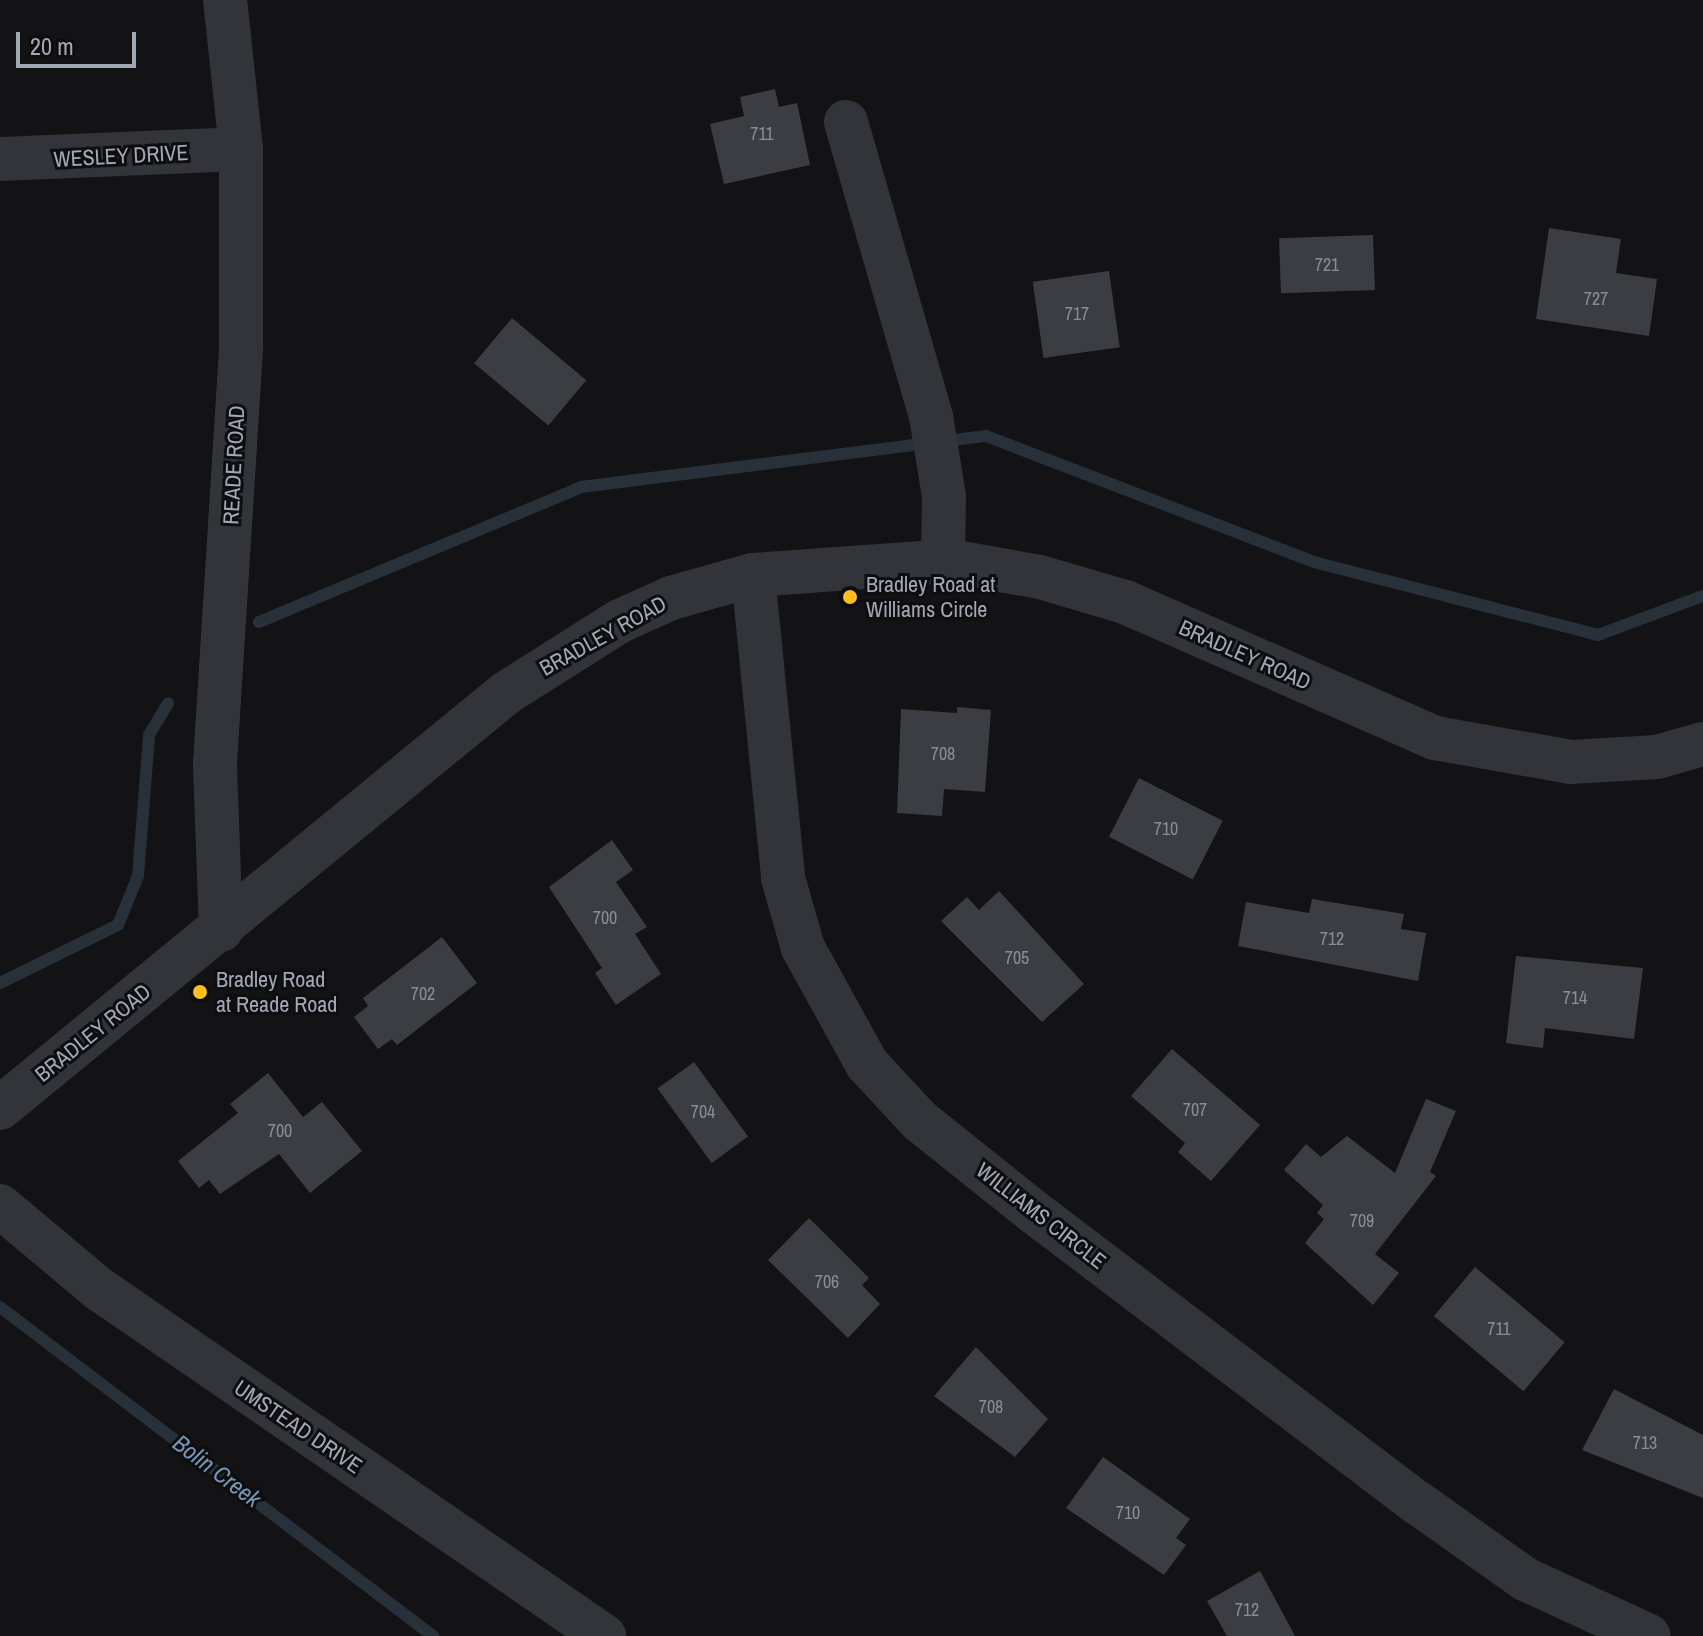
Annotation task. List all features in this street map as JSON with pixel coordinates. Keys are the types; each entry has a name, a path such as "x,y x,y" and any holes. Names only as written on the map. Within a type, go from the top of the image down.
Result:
{"street":[{"name":"READE ROAD","path":"221,930 215,763 241,346 241,149 225,0"},
{"path":"846,122 931,416 944,496 943,561"},
{"name":"WESLEY DRIVE","path":"0,159 241,149"},
{"name":"BRADLEY ROAD","path":"0,1108 564,653 671,598 753,575 943,561 1040,577 1125,602 1435,738 1503,755 1571,762 1657,757 1703,744"},
{"name":"WILLIAMS CIRCLE","path":"753,575 783,878 803,948 867,1064 920,1121 1418,1503 1525,1579 1649,1636"},
{"name":"UMSTEAD DRIVE","path":"0,1206 99,1289 604,1636"}],"building":[{"path":"775,89 779,107 797,103 810,165 724,184 710,124 744,116 740,97"},
{"path":"1549,228 1621,239 1616,273 1657,279 1649,336 1536,319"},
{"path":"1373,235 1375,290 1281,293 1279,238"},
{"path":"1109,271 1120,347 1043,358 1033,282"},
{"path":"512,318 586,380 548,426 474,363"},
{"path":"957,707 991,710 985,792 944,789 942,816 897,813 901,709 957,713"},
{"path":"1139,778 1223,821 1193,879 1109,837"},
{"path":"612,840 633,870 616,882 647,927 635,934 661,974 616,1005 595,973 602,968 549,887"},
{"path":"999,891 1084,984 1042,1022 941,921 967,897 979,910"},
{"path":"1312,899 1404,914 1401,929 1426,933 1418,981 1238,946 1246,902 1309,913"},
{"path":"442,937 477,983 397,1045 392,1039 378,1049 354,1017 368,1006 363,998"},
{"path":"1516,956 1643,968 1634,1039 1545,1028 1543,1048 1506,1043"},
{"path":"1172,1049 1260,1125 1211,1181 1178,1152 1185,1143 1131,1096"},
{"path":"694,1062 748,1136 712,1163 658,1088"},
{"path":"268,1073 303,1117 322,1102 362,1151 310,1193 279,1154 220,1194 209,1180 199,1188 178,1161 238,1113 230,1104"},
{"path":"1426,1099 1456,1111 1430,1172 1436,1176 1375,1254 1399,1273 1373,1305 1305,1243 1324,1219 1317,1213 1323,1205 1284,1170 1306,1144 1321,1157 1347,1136 1395,1173"},
{"path":"809,1218 869,1278 862,1285 880,1304 848,1338 768,1260"},
{"path":"1475,1267 1565,1342 1523,1391 1434,1316"},
{"path":"976,1347 1048,1419 1015,1457 934,1396"},
{"path":"1614,1389 1703,1435 1703,1498 1582,1450"},
{"path":"1103,1457 1190,1519 1176,1538 1186,1545 1164,1575 1066,1508"},
{"path":"1260,1571 1295,1636 1227,1636 1207,1601"}],"waterway":[{"path":"259,622 581,487 986,436 1314,562 1598,635 1703,596"},
{"path":"0,983 118,925 138,876 149,735 168,703"},
{"name":"Bolin Creek","path":"0,1307 433,1636"}],"place":[{"name":"Bradley Road at Williams Circle","path":"850,597"},
{"name":"Bradley Road at Reade Road","path":"200,992"}]}
